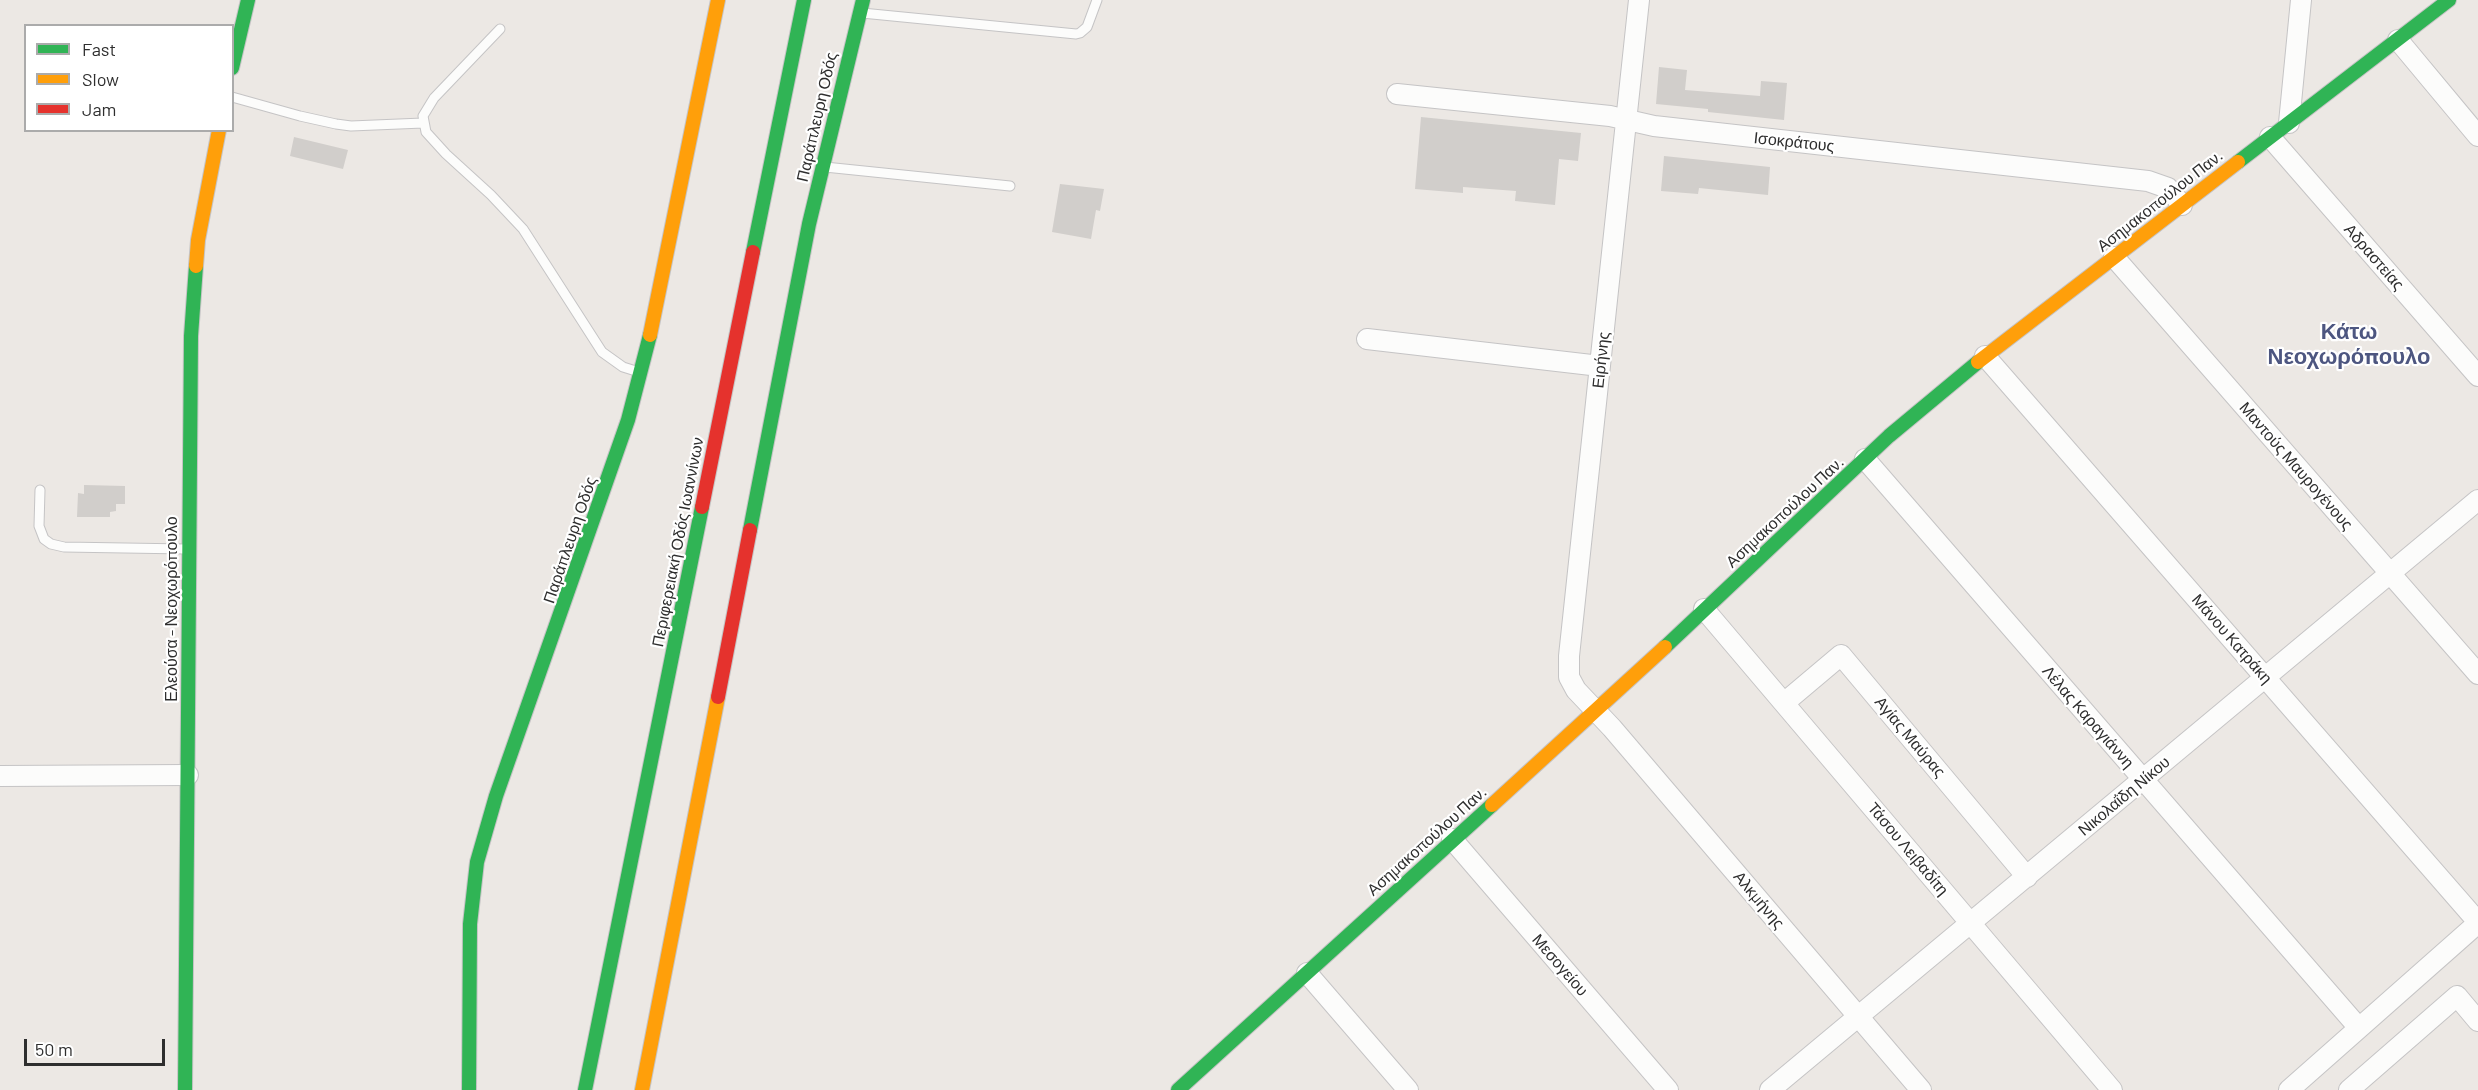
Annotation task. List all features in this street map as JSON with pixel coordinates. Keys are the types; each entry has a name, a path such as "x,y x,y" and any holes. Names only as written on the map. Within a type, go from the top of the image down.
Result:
{"main road":[{"path":"234,60 248,0"},
{"name":"Παράπλευρη Οδός","path":"469,1090 470,924 477,862 496,796 605,489 642,372 718,0"},
{"name":"Περιφερειακή Οδός Ιωαννίνων","path":"585,1090 804,0"},
{"name":"Ασημακοπούλου Παν.","path":"1178,1090 1452,839 1596,711 1865,459 1985,356 2449,0"},
{"name":"Παράπλευρη Οδός","path":"642,1090 792,309 822,167 861,6"},
{"name":"Ελεούσα - Νεοχωρόπουλο","path":"185,1090 190,406 194,290 201,224 219,132"}],"street":[{"name":"Ειρήνης","path":"1596,711 1573,686 1569,670 1639,0"},
{"path":"2289,123 2301,0"},
{"path":"2398,40 2478,136"},
{"name":"Ισοκράτους","path":"1397,93 1626,120 1654,126 2148,181 2168,188 2182,205"},
{"name":"Αδραστείας","path":"2270,137 2478,376"},
{"name":"Μαντούς Μαυρογένους","path":"2114,257 2478,674"},
{"path":"1367,339 1600,366"},
{"name":"Μάνου Κατράκη","path":"1985,356 2478,922"},
{"name":"Λέλας Καραγιάννη","path":"1865,459 2359,1028"},
{"name":"Νικολαΐδη Νίκου","path":"1770,1090 2478,500"},
{"name":"Τάσου Λειβαδίτη","path":"1704,609 2112,1090"},
{"name":"Αγίας Μαύρας","path":"1784,703 1842,655 2027,877"},
{"name":"Αλκμήνης","path":"1596,711 1921,1090"},
{"path":"0,776 188,775"},
{"name":"Μεσογείου","path":"1452,839 1668,1090"},
{"path":"2289,1090 2478,922"},
{"path":"1306,973 1408,1090"},
{"path":"2349,1090 2457,996 2478,1021"}],"lane":[{"path":"861,6 1076,34 1087,27 1097,0"},
{"path":"500,29 434,98 423,116 426,132 523,229 602,352 623,367 642,372"},
{"path":"234,98 343,125 423,123"},
{"path":"822,167 1010,186"},
{"path":"40,490 39,526 44,539 51,544 64,547 189,549"}],"building":[{"path":"1659,67 1687,70 1685,90 1760,96 1761,81 1787,83 1784,120 1656,104"},
{"path":"1421,117 1581,133 1578,161 1559,159 1555,205 1515,201 1516,191 1463,187 1463,193 1415,189"},
{"path":"294,137 348,150 343,169 290,156"},
{"path":"1664,156 1770,167 1768,195 1699,188 1698,194 1661,191"},
{"path":"1060,184 1104,189 1100,211 1096,210 1091,239 1052,232"},
{"path":"84,485 125,486 125,504 116,504 116,511 110,512 110,517 77,517 78,493 84,494"}],"traffic: fast":[{"path":"234,60 248,0"},
{"path":"753,252 804,0"},
{"path":"750,530 809,224 863,0"},
{"path":"2238,162 2449,0"},
{"path":"185,1090 191,336 196,266"},
{"path":"469,1090 470,924 477,862 496,796 628,420 650,335"},
{"path":"1665,647 1889,436 1978,362"},
{"path":"585,1090 702,507"},
{"path":"1178,1090 1492,805"}],"traffic: slow":[{"path":"650,335 718,0"},
{"path":"196,266 198,240 219,132"},
{"path":"1978,362 2238,162"},
{"path":"1492,805 1665,647"},
{"path":"642,1090 718,697"}],"traffic: jam":[{"path":"702,507 753,252"},
{"path":"718,697 750,530"}],"district":[{"name":"Κάτω Νεοχωρόπουλο","path":"2349,344"}]}
